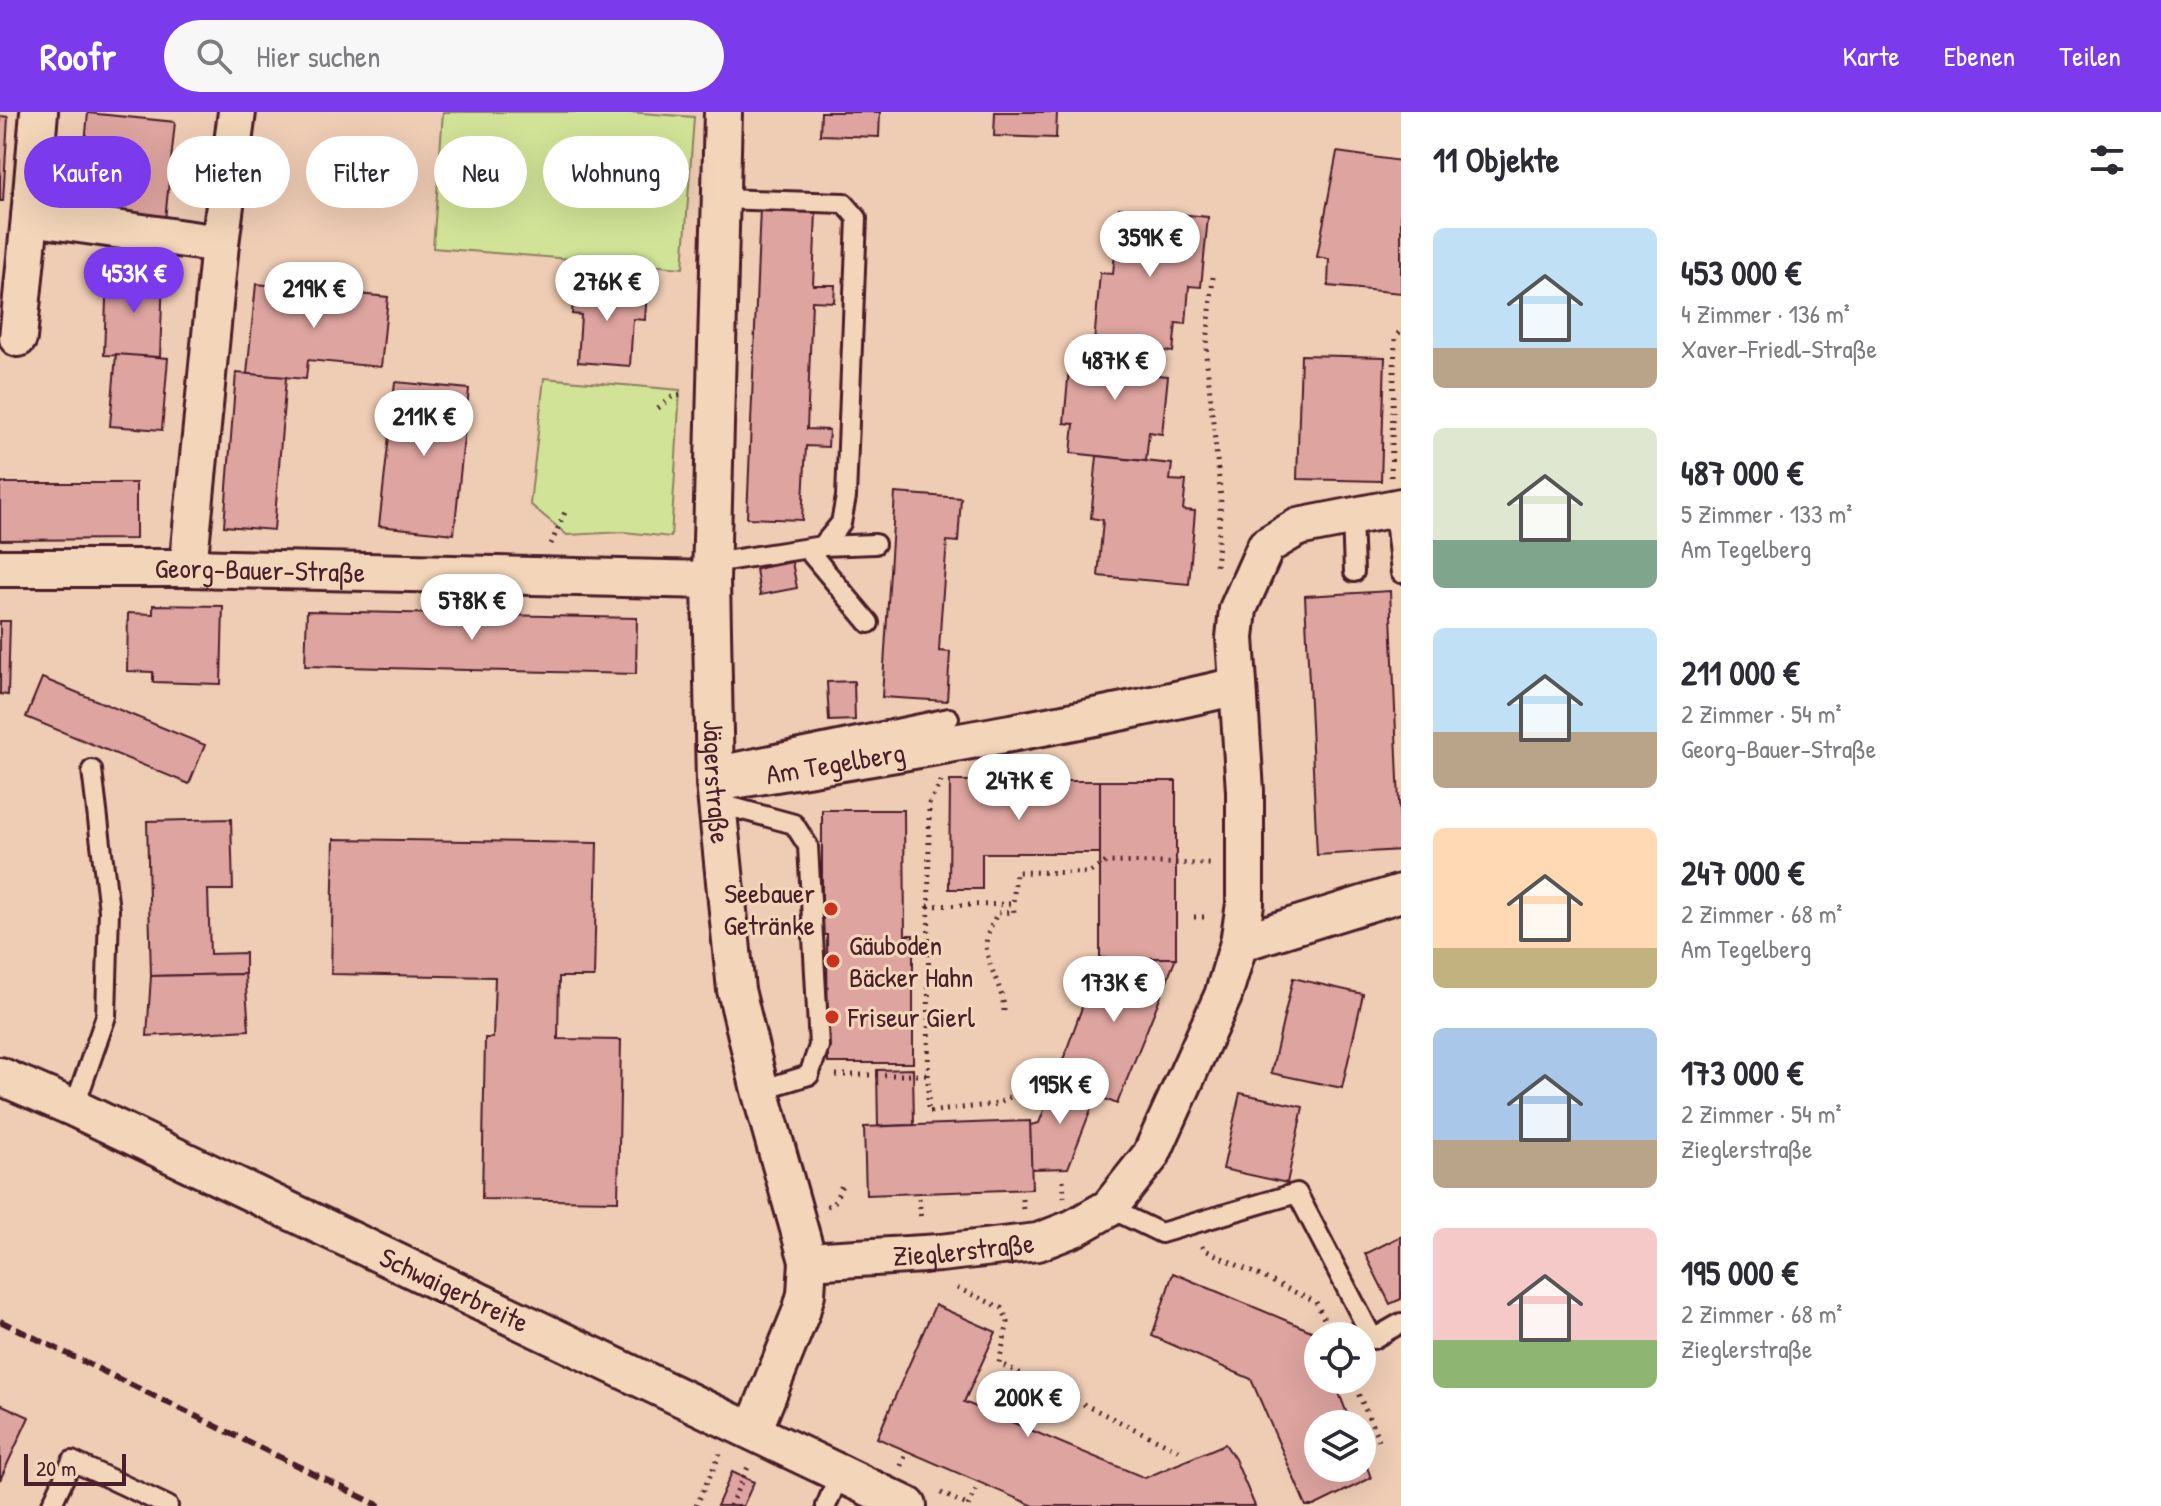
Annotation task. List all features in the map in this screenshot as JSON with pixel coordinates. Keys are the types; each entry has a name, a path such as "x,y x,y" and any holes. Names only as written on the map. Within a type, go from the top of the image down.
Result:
{"street":[{"path":"18,338 39,112"},
{"path":"188,568 220,244 237,112"},
{"name":"Jägerstraße","path":"723,112 711,572 716,784 736,990 760,1090 808,1261 806,1294 801,1312 744,1445"},
{"path":"30,217 220,244"},
{"path":"1395,508 1298,527 1266,546 1238,609 1235,638 1245,791 1245,904 1239,943 1401,893"},
{"name":"Georg-Bauer-Straße","path":"0,568 711,572"},
{"name":"Am Tegelberg","path":"716,784 953,731 1138,710 1237,686"},
{"name":"Zieglerstraße","path":"808,1261 940,1253 1038,1242 1074,1228 1109,1208 1151,1155 1223,996 1239,943"},
{"name":"Schwaigerbreite","path":"0,1076 74,1108 744,1445 840,1473 908,1506"}],"lane":[{"path":"721,199 844,203 857,218 846,497 841,523 815,548"},
{"path":"1395,508 1401,573"},
{"path":"1352,517 1354,572"},
{"path":"711,572 815,548 875,544"},
{"path":"815,548 869,623"},
{"path":"74,1108 106,1016 109,910 92,770"},
{"path":"716,784 794,824 808,846 819,1046 809,1075 760,1090"},
{"path":"1109,1208 1161,1233 1297,1193 1373,1339 1401,1323"},
{"path":"51,1506 72,1461 168,1506"},
{"path":"826,1506 840,1473"}],"path":[{"path":"1213,277 1206,355 1221,498 1214,593 1238,609"},
{"path":"1395,508 1395,339 1401,329"},
{"path":"953,731 929,804 928,1112 997,1104 1037,1082 1048,1085"},
{"path":"1004,1011 1004,997 987,951 987,937 997,913 1014,912 1016,872 1089,873 1106,862 1245,865"},
{"path":"928,906 1013,904"},
{"path":"809,1075 927,1075"},
{"path":"1201,1221 1203,1249 1316,1302 1325,1322"},
{"path":"940,1253 927,1273 932,1283 960,1288 1002,1308 1008,1322 999,1363 1180,1451"},
{"path":"1358,1394 1379,1440"},
{"path":"730,1506 749,1465 744,1445"},
{"path":"696,1506 721,1453"},
{"path":"968,1506 977,1487"}],"green space":[{"path":"443,112 628,112 694,117 689,186 689,136 543,136 543,208 687,208 683,268 433,248 436,208 527,208 527,136 441,136"},
{"path":"544,378 680,390 671,537 624,532 567,535 530,504"}],"building":[{"path":"821,112 880,112 879,137 820,135"},
{"path":"995,112 1057,112 1056,138 994,136"},
{"path":"88,113 175,122 174,136 167,136 165,220 78,212 78,208 151,208 151,136 86,136"},
{"path":"0,116 8,117 3,201 0,201"},
{"path":"1337,152 1401,161 1401,293 1328,286 1329,259 1317,257"},
{"path":"760,208 816,211 813,285 835,285 834,302 812,301 807,429 829,430 828,447 806,446 802,520 747,518"},
{"path":"1119,208 1208,217 1201,287 1189,286 1186,324 1176,323 1173,352 1094,344 1100,273 1113,274"},
{"path":"107,273 163,275 160,357 104,355"},
{"path":"256,284 388,297 381,367 308,360 306,379 247,374"},
{"path":"574,285 647,290 645,320 633,319 630,366 578,362 581,315 572,314"},
{"path":"1083,343 1158,352 1156,375 1168,376 1162,434 1149,432 1146,461 1071,453 1074,424 1064,423 1069,368 1081,369"},
{"path":"116,354 168,358 162,430 110,426"},
{"path":"1301,355 1385,357 1381,481 1297,479"},
{"path":"236,373 286,377 274,530 224,526"},
{"path":"395,382 469,389 454,534 379,526"},
{"path":"1097,456 1172,464 1170,480 1186,481 1183,510 1195,511 1189,584 1098,576 1103,520 1091,518"},
{"path":"0,483 136,483 136,539 0,540"},
{"path":"895,493 961,498 958,542 947,541 941,617 939,651 950,652 947,701 882,697"},
{"path":"792,562 797,588 760,595 756,569"},
{"path":"1390,591 1401,850 1317,855 1305,596"},
{"path":"153,605 223,606 221,684 153,682 153,672 127,671 128,613 153,614"},
{"path":"307,611 637,618 636,674 305,666"},
{"path":"0,621 10,621 8,695 0,694"},
{"path":"42,678 205,745 189,784 26,717"},
{"path":"854,681 855,720 829,721 827,682"},
{"path":"950,781 1100,781 1100,853 982,853 982,889 949,889"},
{"path":"1100,781 1176,781 1176,958 1100,958"},
{"path":"822,810 904,810 905,935 913,935 913,1063 828,1063 827,935 822,935"},
{"path":"231,819 233,890 208,890 210,954 245,953 245,974 151,976 147,821"},
{"path":"334,839 597,843 594,977 559,977 558,1039 621,1040 618,1201 482,1199 485,1038 493,1038 495,977 331,974"},
{"path":"1100,958 1176,958 1117,1104 1056,1079"},
{"path":"245,974 249,1030 147,1036 151,976"},
{"path":"1293,978 1363,994 1342,1088 1271,1073"},
{"path":"913,1069 914,1125 878,1126 877,1070"},
{"path":"1056,1079 1097,1094 1068,1168 1031,1169 1030,1125 1039,1123"},
{"path":"1240,1093 1303,1107 1287,1183 1223,1169"},
{"path":"1030,1121 1032,1189 866,1195 864,1127"},
{"path":"1401,1236 1401,1299 1390,1304 1365,1254"},
{"path":"1173,1273 1304,1328 1304,1394 1339,1394 1346,1410 1304,1410 1304,1482 1363,1482 1314,1506 1306,1506 1251,1379 1152,1336"},
{"path":"935,1305 996,1332 964,1402 1145,1478 1225,1444 1235,1459 1255,1506 1034,1506 877,1438"},
{"path":"0,1404 29,1417 0,1480"},
{"path":"732,1472 754,1482 743,1506 717,1506"}],"railway":[{"path":"0,1321 380,1506"}],"place":[{"name":"Seebauer Getränke","path":"831,909"},
{"name":"Gäuboden Bäcker Hahn","path":"833,961"},
{"name":"Friseur Gierl","path":"832,1017"}]}
